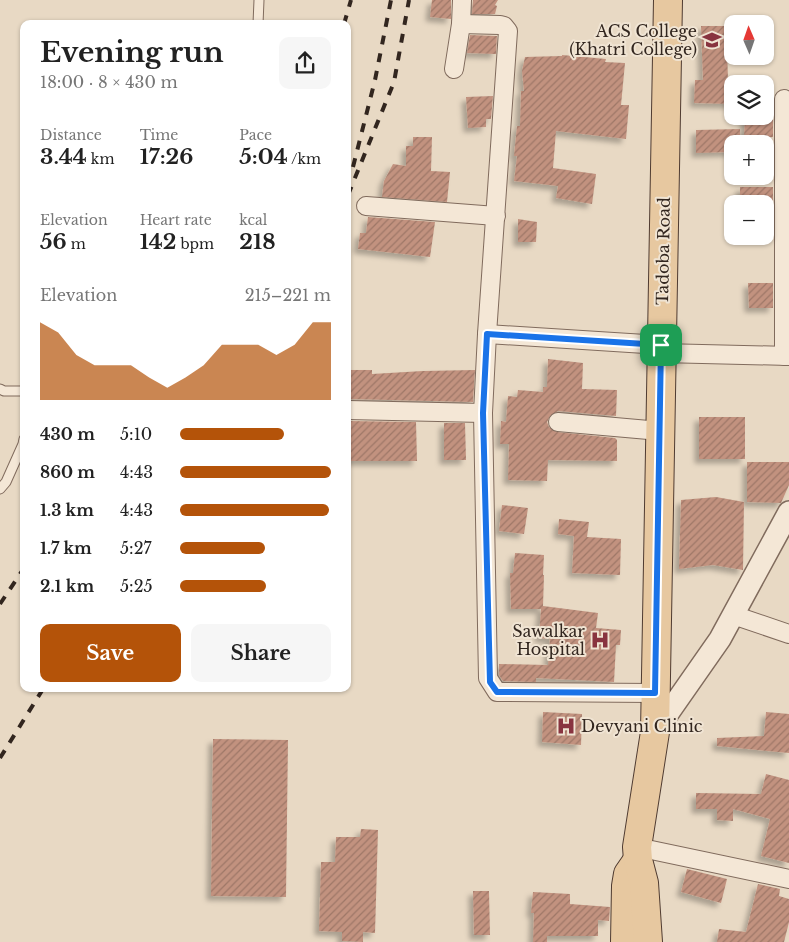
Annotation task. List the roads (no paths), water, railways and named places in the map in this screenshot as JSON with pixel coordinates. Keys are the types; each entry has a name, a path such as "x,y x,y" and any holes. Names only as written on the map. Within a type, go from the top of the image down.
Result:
{"main road":[{"name":"Tadoba Road","path":"625,942 626,880 638,854 655,732 668,0"},
{"name":"Tadoba Road","path":"638,854 644,883 648,942"}],"street":[{"path":"454,69 461,24 462,0"},
{"path":"461,24 500,25 508,30 483,413 490,682 497,692 655,693"},
{"path":"487,334 661,349 787,356 784,99"},
{"path":"366,206 496,216"},
{"path":"351,410 483,413"},
{"path":"558,422 660,431"},
{"path":"655,732 720,639 789,512"},
{"path":"734,615 789,634"},
{"path":"638,854 789,879"}],"lane":[{"path":"258,20 259,0"},
{"path":"0,389 20,393"},
{"path":"0,489 6,482 20,449"}],"railway":[{"path":"345,20 351,0"},
{"path":"353,167 375,80 391,0"},
{"path":"351,188 394,82 409,0"},
{"path":"0,604 20,574"},
{"path":"0,758 41,692"}],"place":[{"name":"ACS College (Khatri College)","path":"712,40"},
{"name":"Sawalkar Hospital","path":"600,640"},
{"name":"Devyani Clinic","path":"566,726"}]}
